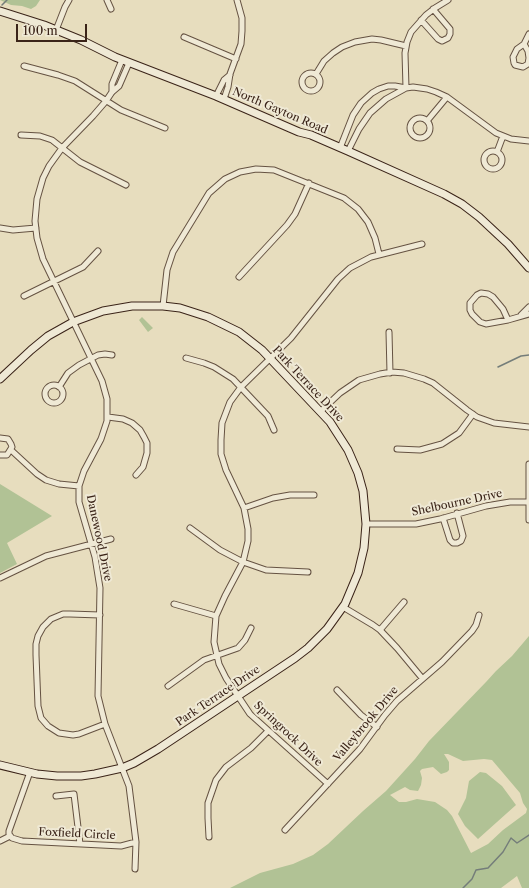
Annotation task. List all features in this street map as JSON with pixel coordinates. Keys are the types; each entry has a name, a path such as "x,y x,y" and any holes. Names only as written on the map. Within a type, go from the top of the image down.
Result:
{"street":[{"path":"56,30 69,0"},
{"path":"107,0 111,9"},
{"path":"224,99 230,74 241,44 242,18 237,0"},
{"path":"406,88 404,64 406,46 411,32 433,9 448,0"},
{"path":"421,20 438,39 442,40 448,38 450,29 433,9"},
{"name":"North Gayton Road","path":"0,11 26,18 129,63 224,99 287,127 348,151 444,194 462,204 494,231 529,268"},
{"path":"524,44 529,58 528,64 523,67 516,65 512,57 514,52 524,44 529,34"},
{"path":"184,37 236,59"},
{"path":"316,74 320,65 333,52 355,42 376,40 406,46"},
{"path":"112,92 112,84 122,60"},
{"name":"Danewood Drive","path":"122,768 104,724 99,705 97,687 100,588 95,557 80,508 79,486 84,471 104,431 108,417 106,392 41,253 36,228 36,210 40,186 49,166 62,148 119,86 129,63"},
{"path":"24,66 66,78 86,87 121,110 165,128"},
{"path":"216,96 224,80 230,74"},
{"path":"340,148 353,116 360,103 365,98 379,89 388,86 400,86 406,88"},
{"path":"348,151 358,128 370,113 386,100 406,88 412,87 427,89 447,97 489,129 503,136 520,140 529,140"},
{"path":"427,121 447,97"},
{"path":"420,118 427,121 430,128 426,135 419,138 412,135 410,127 413,120 420,118"},
{"path":"21,135 47,137 80,162 126,185"},
{"path":"497,152 503,136"},
{"path":"163,306 167,270 173,252 204,199 218,183 231,175 240,172 256,169 274,170 344,198 364,215 372,229 379,254"},
{"path":"239,277 291,220 301,203 309,183"},
{"path":"0,228 13,230 36,228"},
{"name":"Springrock Drive","path":"328,784 250,714 220,668 216,655 214,642 216,616 221,603 243,562 248,541 248,529 244,508 226,470 221,454 221,431 230,402 241,387 302,324 338,279 359,263 379,254 422,244"},
{"path":"24,296 83,267 98,251"},
{"path":"508,320 504,309 493,297 488,294 483,293 477,295 470,303 470,310 472,314 482,323 493,323 508,320 529,314"},
{"name":"Park Terrace Drive","path":"0,379 43,340 73,322 92,314 114,308 132,306 163,306 192,311 222,323 250,340 270,358 321,411 338,433 352,458 363,491 366,524 364,548 353,588 343,607 327,629 308,648 158,750 122,768 95,774 76,776 50,776 0,765"},
{"path":"520,316 529,307"},
{"path":"389,332 390,373"},
{"path":"59,387 64,378 72,370 91,358 102,354 112,356"},
{"path":"186,358 214,367 233,379 268,416 274,430"},
{"path":"321,411 352,384 375,375 390,373 409,374 433,383 473,414 494,423 529,427"},
{"path":"397,449 420,450 442,444 459,433 473,414"},
{"path":"108,417 123,419 132,423 140,430 147,443 147,453 141,470 136,475"},
{"path":"0,438 5,438 10,442 12,447 7,455 0,455"},
{"path":"11,450 37,474 46,480 59,484 79,486"},
{"path":"529,464 529,520"},
{"path":"244,508 272,498 290,495 314,495"},
{"name":"Shelbourne Drive","path":"366,524 416,524 497,504 529,502"},
{"path":"443,518 450,540 453,543 457,543 461,541 463,536 457,513"},
{"path":"190,528 220,550 243,562 266,570 308,572"},
{"path":"0,578 46,556 112,539"},
{"path":"380,630 404,602"},
{"path":"174,604 216,616"},
{"path":"343,607 380,630 422,678"},
{"path":"100,615 63,614 51,619 43,627 38,636 36,655 38,706 45,723 59,733 72,735 79,734 104,724"},
{"name":"Valleybrook Drive","path":"285,830 360,749 397,701 454,650 472,631 479,615"},
{"path":"168,686 197,664 216,655 234,651 245,640 251,628"},
{"path":"338,690 361,715 377,727"},
{"path":"209,836 208,803 216,780 226,767 268,731"},
{"path":"122,768 129,786 136,842 135,869"},
{"path":"0,841 10,836 9,831 30,772"},
{"path":"56,796 74,794 80,844"},
{"name":"Foxfield Circle","path":"10,836 15,840 22,841 121,846 136,842"}],"green space":[{"path":"0,0 40,0 36,6 31,9 11,5"},
{"path":"142,317 153,328 148,332 139,320"},
{"path":"0,484 52,516 7,543 17,564 0,573"},
{"path":"529,636 529,888 522,888 517,876 501,888 230,888 260,873 293,864 313,855 328,844 386,791 429,741 512,656","holes":["444,754 448,754 463,761 484,759 492,760 520,793 523,803 527,809 526,813 503,830 488,844 471,853 452,816 447,810 435,802 417,799 399,802 390,795 405,787 410,790 418,791 421,785 422,778 420,771 422,769 433,767 441,774 447,772 449,770 449,762"]},
{"path":"480,772 486,773 502,786 516,805 478,839 465,826 458,814 466,798 469,781"}],"waterway":[{"path":"2,5 7,0"},
{"path":"498,367 521,356 529,355"},
{"path":"463,888 472,879 476,870 488,868 503,852 511,838 517,843 529,835"}]}
